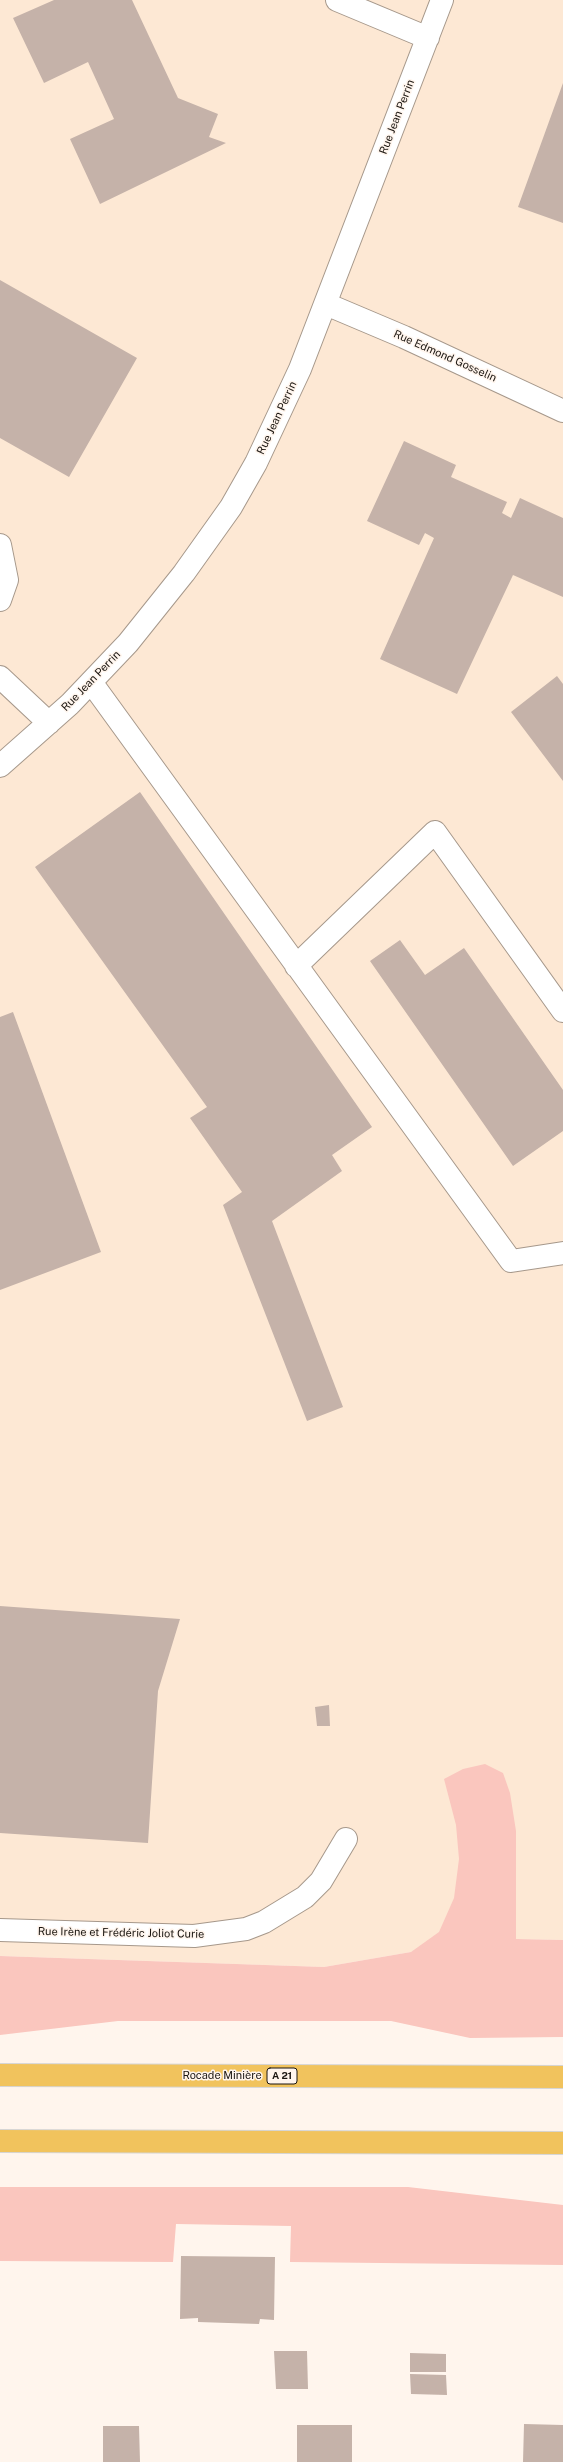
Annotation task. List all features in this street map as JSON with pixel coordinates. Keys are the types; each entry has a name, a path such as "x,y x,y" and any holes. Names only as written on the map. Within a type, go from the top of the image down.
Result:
{"highway":[{"name":"Rocade Minière","path":"0,2075 563,2077"},
{"path":"0,2141 563,2143"}],"street":[{"path":"337,0 428,38"},
{"name":"Rue Jean Perrin","path":"0,766 49,723 91,682 160,603 212,536 231,507 283,408 326,304 442,0"},
{"name":"Rue Edmond Gosselin","path":"326,304 454,359 563,411"},
{"path":"0,546 7,580 0,600"},
{"path":"0,677 49,723"},
{"path":"91,682 511,1261 563,1252"},
{"path":"296,966 435,832 563,1012"},
{"name":"Rue Irène et Frédéric Joliot Curie","path":"0,1930 194,1936 246,1929 264,1922 305,1897 324,1876 346,1839"}],"shaded area":[{"path":"0,0 563,0 563,1940 516,1939 411,1952 324,1967 0,1956"},
{"path":"485,1764 503,1773 510,1793 516,1831 516,1939 563,1940 563,2037 470,2038 391,2021 118,2021 0,2035 0,1956 324,1967 411,1952 439,1932 454,1898 459,1859 456,1825 444,1779 463,1769"},
{"path":"0,2187 408,2187 563,2205 563,2265 290,2262 291,2226 176,2224 173,2262 0,2261"}],"building":[{"path":"54,0 132,0 178,98 218,114 209,137 226,143 100,204 70,139 114,119 88,62 44,83 13,18"},
{"path":"563,83 563,223 518,207"},
{"path":"0,280 137,358 69,477 0,438"},
{"path":"404,441 456,465 451,477 507,502 502,513 511,518 520,498 563,518 563,597 513,575 457,694 380,659 434,538 425,533 419,545 367,521"},
{"path":"557,676 563,684 563,781 511,712"},
{"path":"140,792 372,1127 332,1155 342,1171 272,1221 343,1407 307,1421 223,1205 242,1192 190,1118 207,1107 35,867"},
{"path":"400,940 425,975 464,948 563,1090 563,1131 513,1166 370,961"},
{"path":"13,1012 101,1252 0,1290 0,1017"},
{"path":"0,1606 180,1619 158,1691 148,1843 0,1833"},
{"path":"329,1705 330,1726 317,1726 315,1707"},
{"path":"181,2256 275,2257 274,2320 260,2319 259,2324 198,2322 198,2318 180,2319"},
{"path":"274,2351 307,2351 308,2389 276,2389"},
{"path":"410,2353 446,2354 446,2372 410,2372"},
{"path":"410,2374 446,2375 447,2395 411,2394"},
{"path":"524,2424 563,2425 563,2462 523,2462"},
{"path":"297,2425 352,2425 352,2462 297,2462"},
{"path":"103,2426 139,2426 140,2462 103,2462"}]}
